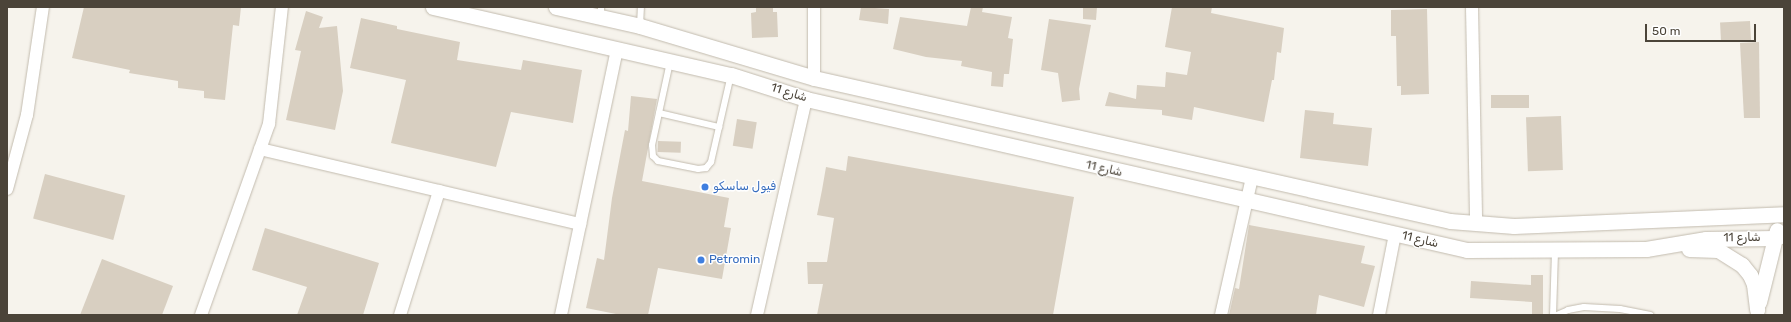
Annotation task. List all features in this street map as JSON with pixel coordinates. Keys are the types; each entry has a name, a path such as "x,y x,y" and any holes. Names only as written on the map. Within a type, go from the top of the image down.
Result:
{"street":[{"path":"7,188 27,116 43,7"},
{"path":"201,315 269,124 282,7"},
{"name":"شارع 11","path":"433,7 731,75 806,99 1245,202 1467,250 1554,251 1646,249 1706,239 1779,236"},
{"name":"شارع 11","path":"556,7 601,12 640,26 814,78 1450,221 1514,226 1784,214"},
{"path":"814,7 814,78"},
{"path":"1472,7 1476,224"},
{"path":"561,315 617,49"},
{"path":"757,315 806,99"},
{"path":"260,149 580,224"},
{"path":"1221,315 1245,202 1252,177"},
{"path":"400,315 439,191"},
{"path":"1757,313 1784,214"},
{"path":"1379,315 1395,234"},
{"path":"1646,249 1718,250 1732,257 1750,274 1757,313"}],"lane":[{"path":"640,26 641,7"},
{"path":"670,61 652,145 653,156 658,161 698,169 706,168 711,162 731,75"},
{"path":"659,113 719,127"},
{"path":"1553,315 1554,251"},
{"path":"1557,315 1568,310 1584,307 1620,308 1650,315"}],"building":[{"path":"84,7 241,7 239,26 233,25 225,100 204,98 204,91 178,88 178,81 129,73 130,70 72,58"},
{"path":"756,7 773,7 773,12 777,12 778,37 752,38 751,13 756,12"},
{"path":"861,7 889,9 888,24 859,20"},
{"path":"971,7 983,7 982,12 1012,17 1008,38 1013,39 1009,74 1004,74 1003,87 991,86 992,72 961,66 962,61 926,57 893,49 900,17 967,26"},
{"path":"1083,7 1097,7 1096,20 1083,19"},
{"path":"1172,7 1212,7 1211,13 1284,28 1281,53 1277,52 1274,80 1272,80 1264,122 1194,107 1192,120 1162,115 1162,110 1105,106 1109,92 1136,99 1137,85 1165,87 1166,72 1187,75 1191,52 1165,47"},
{"path":"1427,9 1429,94 1401,95 1401,86 1397,86 1396,36 1391,36 1391,10"},
{"path":"306,11 323,17 319,28 337,26 343,91 335,130 286,120 301,51 295,50"},
{"path":"361,18 397,26 397,29 460,42 457,60 521,70 523,60 582,70 573,123 511,112 496,167 391,143 406,80 350,68"},
{"path":"1049,19 1091,25 1079,89 1080,100 1062,102 1058,73 1041,70"},
{"path":"1750,21 1751,40 1721,42 1720,23"},
{"path":"1759,42 1760,118 1744,118 1740,43"},
{"path":"1491,95 1529,95 1529,108 1491,108"},
{"path":"631,96 657,99 642,181 729,198 724,227 731,228 722,279 658,268 648,315 621,315 586,308 597,258 604,260 612,198 625,130 628,131"},
{"path":"1305,110 1334,113 1333,124 1372,128 1368,166 1300,158"},
{"path":"1561,116 1563,170 1528,171 1526,117"},
{"path":"737,119 757,122 753,149 733,146"},
{"path":"658,141 681,142 681,153 658,152"},
{"path":"848,156 1074,197 1053,315 817,315 823,284 808,284 807,262 827,262 834,218 817,215 826,167 846,171"},
{"path":"45,174 125,195 113,240 33,218"},
{"path":"1249,225 1365,246 1361,263 1375,266 1364,307 1319,295 1316,315 1229,315 1235,288 1239,289"},
{"path":"265,228 379,263 363,315 297,315 307,287 252,270"},
{"path":"102,259 173,286 162,315 80,315"},
{"path":"1531,275 1543,275 1543,314 1532,314 1532,302 1470,298 1471,281 1531,285"}],"place":[{"name":"فيول ساسكو","path":"705,187"},
{"name":"Petromin","path":"701,260"}]}
